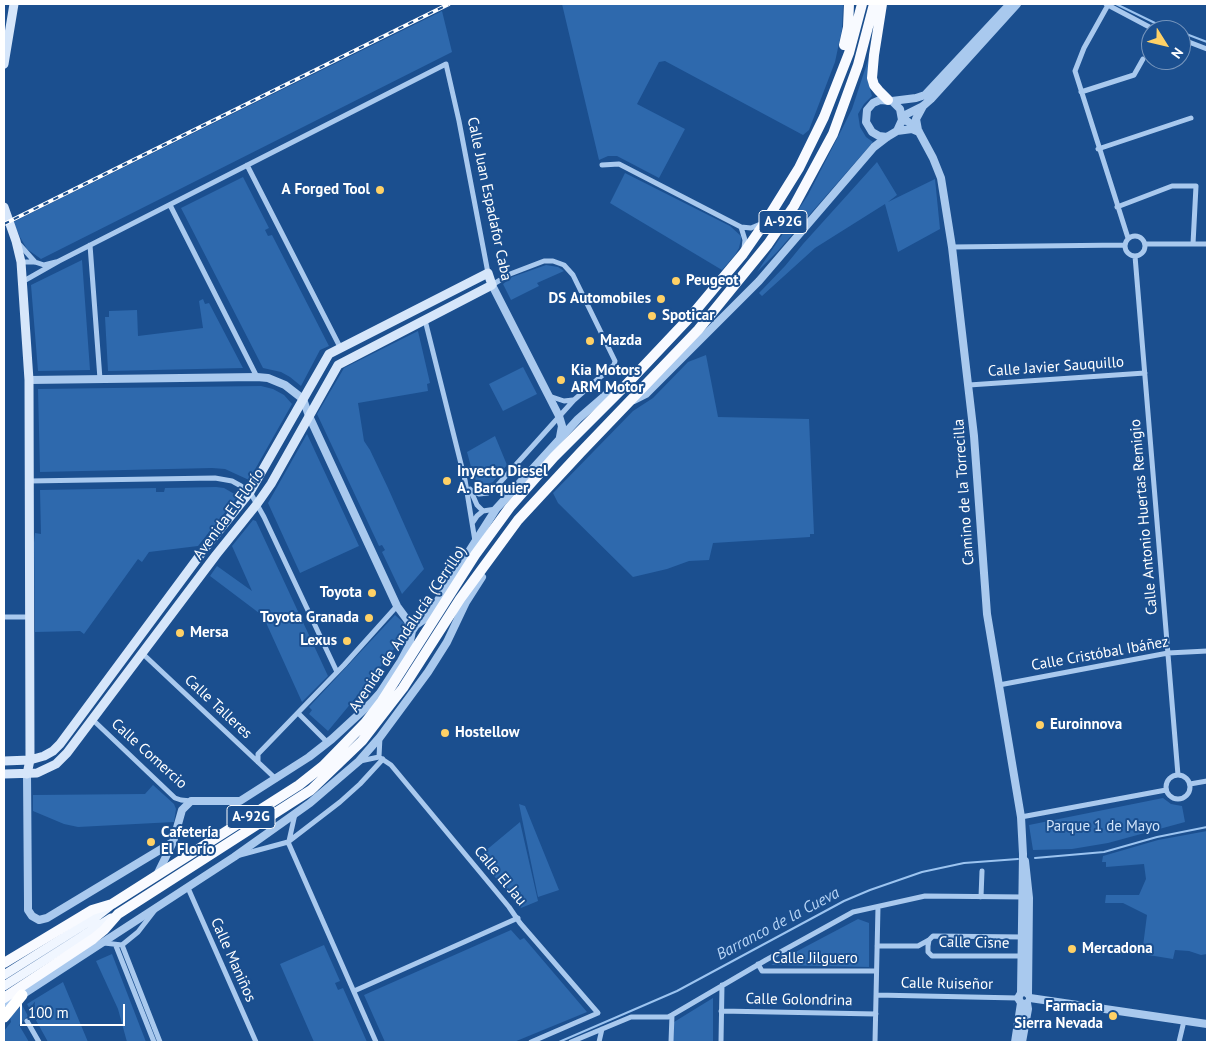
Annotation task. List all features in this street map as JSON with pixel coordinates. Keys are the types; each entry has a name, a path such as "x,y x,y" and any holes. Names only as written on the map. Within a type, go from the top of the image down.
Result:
{"highway":[{"path":"842,70 849,4"},
{"name":"A-92G","path":"624,386 691,316 743,254 766,221 809,150 849,53 862,4"},
{"name":"A-92G","path":"630,403 698,330 749,269 794,206 833,134 858,65 874,4"},
{"path":"882,4 872,78 878,91 890,101"},
{"name":"Avenida de Andalucía (Cerrillo)","path":"6,959 92,910 112,904 256,814 299,786 317,771 365,723 395,680 417,642 475,555 510,507 554,457 624,386"},
{"name":"Avenida de Andalucía (Cerrillo)","path":"431,621 493,552 544,491 630,403"},
{"name":"Avenida de Andalucía (Cerrillo)","path":"4,998 93,939 118,914 311,790 362,741 399,693 417,642"},
{"path":"4,1017 22,995"}],"main road":[{"path":"4,64 14,4"},
{"path":"4,208 16,241 21,262 29,380 30,760 27,774"},
{"name":"Calle Juan Espadafor Caba","path":"488,273 492,285"},
{"name":"Avenida El Florío","path":"4,761 30,760 44,756 60,744 132,646 250,492 329,354 488,273"},
{"name":"Avenida El Florío","path":"4,774 37,773 56,764 67,753 216,555 257,504 338,364 492,285"},
{"path":"418,308 425,320"},
{"path":"340,347 346,360"},
{"path":"132,646 143,654"},
{"path":"83,712 92,720"},
{"name":"Avenida de Andalucía (Cerrillo)","path":"4,975 96,917 112,904"},
{"name":"Avenida de Andalucía (Cerrillo)","path":"4,986 118,914"}],"street":[{"path":"887,136 879,136 867,126 865,118 867,110 873,103 880,100 890,101 925,95 1010,4"},
{"path":"630,403 646,394 759,281 874,147 887,136 897,131 912,130 919,132 916,119 923,106 1017,4"},
{"path":"1128,238 1074,71 1106,4 1141,23"},
{"path":"1191,43 1207,49"},
{"path":"1081,92 1134,75 1141,63"},
{"name":"Calle Juan Espadafor Caba","path":"247,165 446,64 459,121 488,273"},
{"path":"890,101 900,109 902,118 897,131"},
{"path":"902,118 923,106"},
{"name":"Camino de la Torrecilla","path":"902,118 916,127 933,158 941,178 952,247 969,386 987,614 1014,772 1021,817 1023,854 1027,869 1024,998 1015,1042"},
{"path":"1098,149 1191,118"},
{"path":"602,165 620,164 741,227 750,228 766,221"},
{"path":"22,282 59,261 247,165 340,347"},
{"path":"1117,207 1172,186 1196,186 1193,244"},
{"path":"170,205 257,376"},
{"path":"741,227 746,240 743,254"},
{"path":"1139,236 1145,244 1142,253 1135,256 1126,252 1124,244 1128,238 1139,236"},
{"path":"16,241 35,262"},
{"path":"952,247 1124,244"},
{"path":"1145,244 1207,244"},
{"path":"90,245 100,380"},
{"name":"Calle Antonio Huertas Remigio","path":"1135,256 1178,775"},
{"path":"21,262 35,262 44,265 59,261"},
{"path":"471,490 479,494 488,493 495,488 558,416 614,365 615,361 570,270 558,262 544,261 510,274 492,285"},
{"name":"Calle Juan Espadafor Caba","path":"492,285 558,416"},
{"path":"425,320 465,480 475,542"},
{"name":"Calle Javier Sauquillo","path":"969,386 1145,373"},
{"path":"29,380 257,376 285,385 303,399 309,416 397,606 403,613 417,642 440,653"},
{"name":"Avenida de Andalucía (Cerrillo)","path":"191,801 240,801 310,757 371,703 380,693 410,646 417,642 431,621 475,542 496,509 578,419 608,393 624,386"},
{"path":"549,396 564,401 574,400"},
{"path":"558,416 569,420 578,419"},
{"path":"558,416 562,426 559,439"},
{"path":"534,466 554,457"},
{"path":"29,481 215,478 232,482 250,492 337,672"},
{"path":"465,480 477,505 483,511"},
{"path":"473,522 483,511 496,509"},
{"path":"4,1003 22,995 188,888 294,814 359,761 380,737 440,653 466,602 486,570 493,552"},
{"path":"258,762 258,754 397,606"},
{"path":"403,613 431,621 449,636"},
{"path":"4,618 29,618"},
{"name":"Calle Cristóbal Ibáñez","path":"998,685 1168,653 1207,651"},
{"name":"Calle Talleres","path":"143,654 276,779"},
{"path":"395,680 398,665"},
{"path":"298,713 327,742"},
{"name":"Calle Comercio","path":"92,720 175,798 191,801"},
{"path":"234,856 288,842 303,831 360,784 381,758 380,737"},
{"path":"359,761 381,758"},
{"name":"Calle El Jau","path":"381,758 391,765 518,918 520,923 598,1014 531,1042"},
{"path":"27,774 28,910 32,916 39,920 48,918 173,842"},
{"path":"1178,775 1185,778 1190,784 1189,792 1181,799 1170,796 1166,790 1168,780 1178,775"},
{"path":"1190,784 1207,781"},
{"path":"1021,817 1166,790"},
{"path":"293,802 324,791"},
{"path":"156,877 173,842 182,810 191,801"},
{"path":"294,814 293,826 288,842 376,1042"},
{"path":"293,826 303,831"},
{"path":"981,897 982,872"},
{"name":"Calle Maniños","path":"188,888 256,1042"},
{"path":"571,1042 631,1017 668,1017 758,964 854,912 925,896 1025,898"},
{"path":"875,1042 878,907"},
{"path":"104,943 119,945 138,932 157,909"},
{"path":"354,992 518,918"},
{"name":"Calle Cisne","path":"877,946 918,946 933,936 1025,937"},
{"name":"Camino de la Torrecilla","path":"1022,1042 1028,1009 1024,998 1021,956 1025,937"},
{"name":"Calle Cisne","path":"928,952 929,940"},
{"path":"119,945 154,1042"},
{"path":"119,945 160,1042"},
{"name":"Calle Cisne","path":"918,946 932,956 1021,956"},
{"name":"Calle Jilguero","path":"758,964 762,971 876,971"},
{"path":"721,1042 722,985"},
{"name":"Calle Ruiseñor","path":"876,995 1024,998"},
{"path":"1024,998 1207,1024"},
{"name":"Calle Golondrina","path":"721,1011 876,1014"},
{"path":"670,1042 672,1015"},
{"path":"27,1021 38,1042"},
{"path":"1179,1042 1184,1021"},
{"path":"599,1042 602,1029"}],"green space":[{"path":"562,4 843,4 842,29 835,62 809,130 803,135 665,61 659,62 637,104 685,129 659,178 617,156 608,156 599,160"},
{"path":"442,11 452,52 41,259 27,249 20,237 13,222"},
{"path":"871,51 868,82 872,96 858,114 860,127 866,137 873,142 777,252 757,272 808,195 852,109"},
{"path":"877,162 897,195 888,202 935,179 940,229 898,252 885,204 815,248 762,296 759,293"},
{"path":"625,173 730,226 741,236 739,248 735,255 722,270 610,203"},
{"path":"243,177 269,228 265,230 268,236 272,235 329,346 320,350 301,386 281,372 263,368 181,208"},
{"path":"82,260 90,370 38,371 31,285"},
{"path":"546,265 558,267 564,271 537,283 539,286 511,300 503,284 512,277"},
{"path":"203,299 205,304 209,303 243,368 108,371 105,317 109,317 109,311 137,310 138,336 203,328 199,301"},
{"path":"418,331 430,383 427,384 428,391 358,403 364,441 388,488 424,569 402,594 382,552 385,550 382,545 379,546 317,414 344,368"},
{"path":"706,355 718,417 809,419 814,534 810,534 810,537 713,543 709,560 689,561 667,569 633,577 558,503 553,493 633,411 653,398 688,362"},
{"path":"523,367 537,394 503,411 489,384"},
{"path":"261,386 273,389 284,395 292,404 249,480 225,469 212,468 40,472 38,389"},
{"path":"307,434 359,546 300,573 268,503"},
{"path":"495,436 507,465 493,482 481,485 474,478 467,452"},
{"path":"156,488 156,492 164,492 165,488 224,488 238,496 198,546 149,552 142,562 138,559 84,634 80,631 35,632 34,543 35,533 41,534 40,490"},
{"path":"253,520 256,521 328,676 302,702 263,616 210,576 217,566 252,591 232,546"},
{"path":"395,615 405,624 408,630 376,673 328,731 309,714 312,710 309,707"},
{"path":"153,785 174,804 176,809 174,822 78,827 64,824 33,811 33,795 145,794"},
{"name":"Parque 1 de Mayo","path":"1163,798 1171,804 1182,806 1185,822 1108,843 1072,849 1033,850 1029,825"},
{"path":"519,804 525,806 559,890 538,897"},
{"path":"520,822 538,901 521,908 478,857"},
{"path":"1207,831 1207,954 1201,955 1189,951 1175,950 1173,959 1142,954 1147,915 1123,903 1105,903 1106,895 1139,895 1146,879 1144,864 1106,867 1106,862 1102,862 1103,856 1158,840"},
{"path":"858,919 869,923 869,967 771,965"},
{"path":"511,930 520,940 524,938 587,1012 514,1042 385,1042 364,995"},
{"path":"324,945 340,981 335,983 338,990 343,988 367,1042 314,1042 280,964"},
{"path":"112,954 146,1042 127,1042 118,1009 96,961"},
{"path":"63,982 88,1042 48,1042 27,1004"},
{"path":"713,998 713,1042 673,1042 674,1022"},
{"path":"22,1005 28,1016 19,1025 29,1042 4,1042 4,1031 11,1022 10,1017"}],"waterway":[{"path":"1116,4 1149,20"},
{"path":"1191,36 1207,42"},
{"name":"Barranco de la Cueva","path":"1035,858 1104,852 1157,837 1207,827"},
{"name":"Barranco de la Cueva","path":"559,1042 677,991 844,901 870,890 922,872 964,863 1018,859"}],"railway":[{"path":"4,224 449,4"}],"place":[{"name":"A Forged Tool","path":"380,190"},
{"name":"Peugeot","path":"676,281"},
{"name":"DS Automobiles","path":"661,299"},
{"name":"Spoticar","path":"652,316"},
{"name":"Mazda","path":"590,341"},
{"name":"Kia Motors ARM Motor","path":"561,380"},
{"name":"Inyecto Diesel A. Barquier","path":"447,481"},
{"name":"Toyota","path":"372,593"},
{"name":"Toyota Granada","path":"369,618"},
{"name":"Mersa","path":"180,633"},
{"name":"Lexus","path":"347,641"},
{"name":"Euroinnova","path":"1040,725"},
{"name":"Hostellow","path":"445,733"},
{"name":"Cafetería El Florío","path":"151,842"},
{"name":"Mercadona","path":"1072,949"},
{"name":"Farmacia Sierra Nevada","path":"1113,1016"}]}
